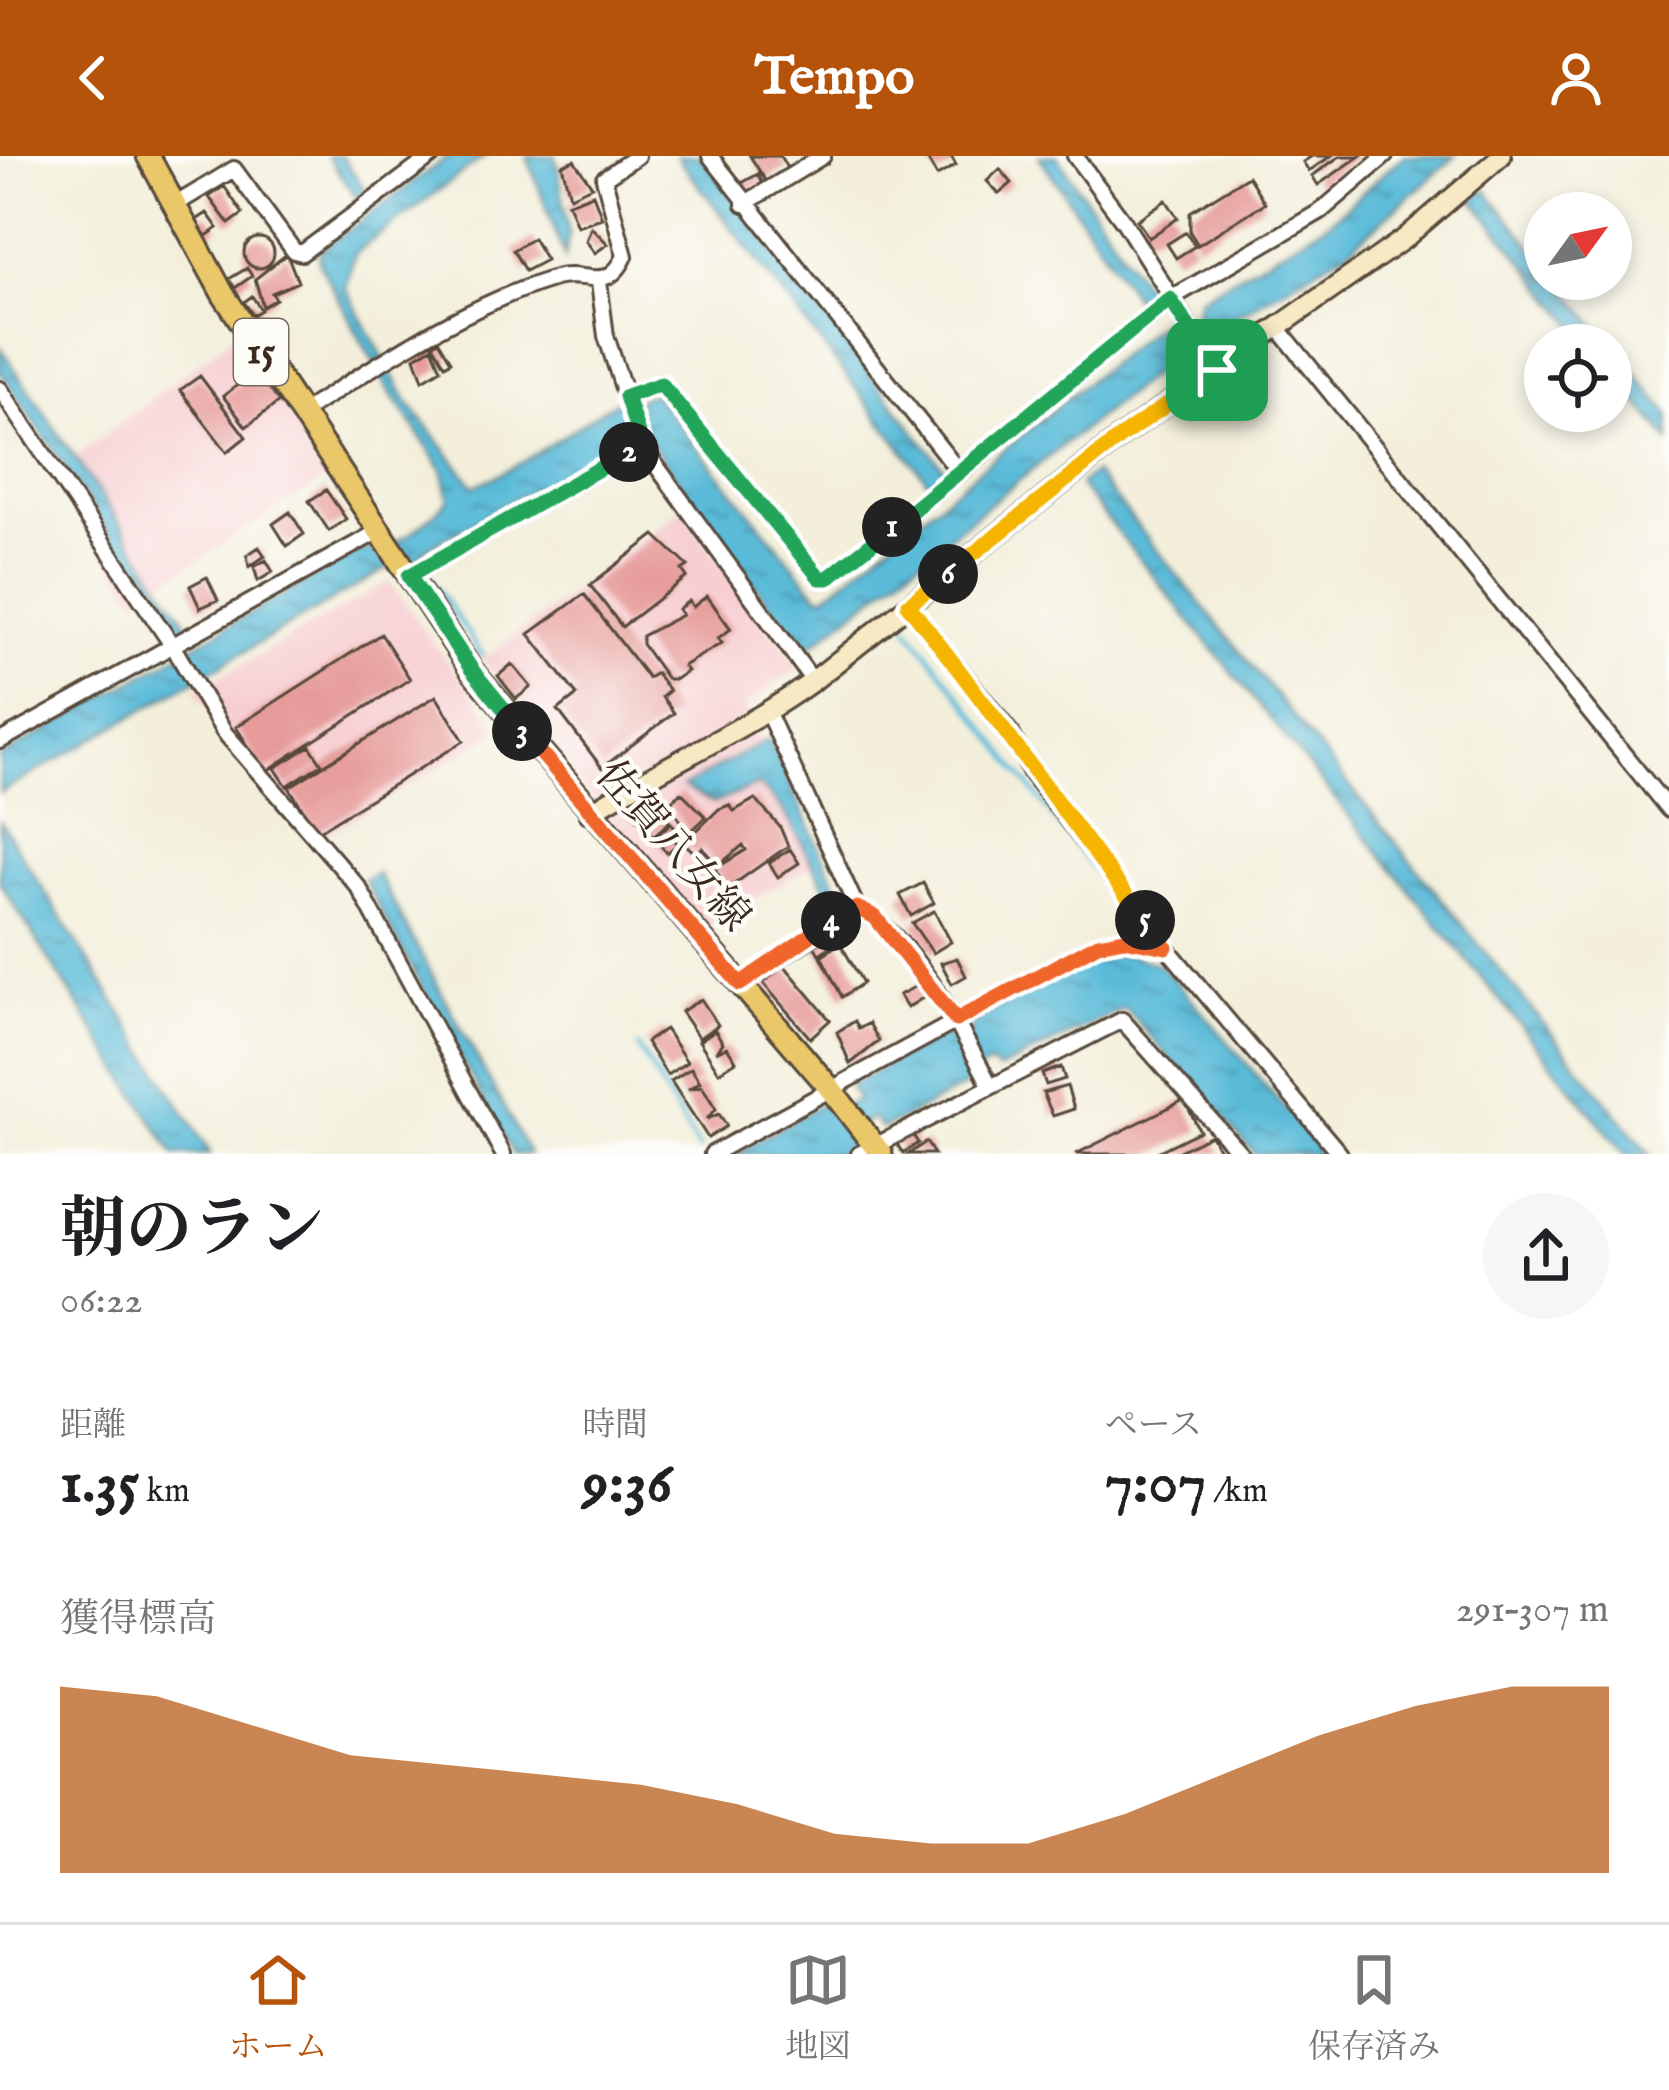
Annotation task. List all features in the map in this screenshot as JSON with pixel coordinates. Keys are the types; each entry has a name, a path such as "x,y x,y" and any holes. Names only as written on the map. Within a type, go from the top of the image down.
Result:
{"main road":[{"name":"佐賀八女線","path":"153,166 301,413 472,670 589,813 836,1095 869,1146"}],"street":[{"path":"139,156 153,166"},
{"path":"173,206 234,169 293,251 302,253 432,156"},
{"path":"301,413 380,364 558,277 599,282 619,269 626,256 604,178 637,156"},
{"path":"710,156 960,473"},
{"path":"745,204 823,156"},
{"path":"1076,156 1124,222 1170,299 1186,315 1217,370"},
{"path":"626,396 661,384 820,578 828,578 1170,299 1321,212 1384,156"},
{"path":"589,813 655,771 768,713 813,681 1123,435 1404,239 1501,156"},
{"path":"599,282 606,336 642,446 813,681"},
{"path":"1279,329 1669,810"},
{"path":"0,389 172,645 224,732 359,888 503,1154"},
{"path":"405,571 642,446"},
{"path":"0,741 382,536"},
{"path":"908,605 1011,733 1031,773 1166,947 1340,1154"},
{"path":"768,713 857,908 875,917 898,941 956,1020 990,1085"},
{"path":"740,984 857,908"},
{"path":"712,1154 836,1095 956,1020 1098,944 1124,939 1166,947"},
{"path":"869,1146 1122,1020 1241,1154"}],"shaded area":[{"path":"236,334 330,476 136,600 53,474"},
{"path":"682,509 798,668 745,705 816,864 705,927 610,823 482,660"},
{"path":"389,582 499,731 313,843 194,691"}],"water":[{"path":"327,156 342,156 368,194 358,200"},
{"path":"449,156 485,156 355,253 345,288 407,401 474,486 530,457 619,400 624,418 639,413 637,400 653,393 818,595 825,596 1159,323 1166,319 1181,324 1195,316 1199,298 1328,223 1403,156 1456,156 1348,250 1213,329 1199,324 1185,331 1184,349 810,647 799,645 652,444 641,421 625,426 621,440 426,549 417,562 411,555 0,793 0,757 361,550 398,541 449,499 442,469 387,387 319,263 319,252"},
{"path":"527,156 556,156 569,234 565,257"},
{"path":"676,156 700,156 946,471 930,484"},
{"path":"1039,156 1057,156 1153,298 1142,309"},
{"path":"1486,190 1524,237 1524,263 1473,200"},
{"path":"1554,300 1575,300 1595,324 1574,324"},
{"path":"0,347 189,626 176,632 0,371"},
{"path":"1632,369 1669,414 1669,441 1632,396"},
{"path":"1094,473 1650,1154 1625,1154 1079,485"},
{"path":"769,739 844,901 836,904 790,822 757,785 714,803 683,787"},
{"path":"0,821 211,1154 174,1154 0,883"},
{"path":"377,873 529,1154 513,1154 364,880"},
{"path":"1126,954 1158,964 1175,980 1324,1154 1255,1154 1125,1008 998,1070 990,1064 971,1074 971,1083 882,1129 873,1118 844,1133 853,1146 839,1154 735,1154 821,1104 829,1114 858,1099 849,1086 946,1034 954,1039 972,1030 973,1021 1093,958"}],"building":[{"path":"750,156 780,156 787,168 766,181"},
{"path":"951,156 956,165 937,176 927,159"},
{"path":"1312,156 1331,156 1309,171 1303,162"},
{"path":"1340,156 1360,156 1318,185 1312,176"},
{"path":"574,160 592,186 570,196 562,165"},
{"path":"1000,169 1012,183 999,194 987,181"},
{"path":"758,174 763,184 746,194 740,184"},
{"path":"1248,176 1265,203 1198,245 1190,232 1190,212"},
{"path":"224,186 243,214 229,224 209,197"},
{"path":"593,194 602,218 577,226 568,203"},
{"path":"1166,200 1178,218 1149,238 1137,220"},
{"path":"207,213 218,228 206,236 195,221"},
{"path":"591,227 608,244 595,253 586,241"},
{"path":"1186,232 1195,246 1176,258 1167,244"},
{"path":"259,238 270,242 274,253 270,264 259,268 248,264 244,253 248,242"},
{"path":"533,238 546,260 525,271 513,250"},
{"path":"287,254 298,282 272,293 276,299 263,307 255,279"},
{"path":"247,268 252,276 235,288 229,279"},
{"path":"252,296 261,310 253,315 244,302"},
{"path":"439,341 451,361 445,365 433,344"},
{"path":"432,347 441,369 423,380 415,357"},
{"path":"256,371 279,402 246,427 223,396"},
{"path":"200,376 246,437 227,452 180,390"},
{"path":"326,490 346,519 329,531 309,501"},
{"path":"290,512 304,534 287,546 273,524"},
{"path":"655,535 688,566 682,570 687,577 622,627 590,585"},
{"path":"259,547 265,556 249,567 247,555"},
{"path":"266,560 273,572 258,581 254,567"},
{"path":"207,577 218,600 200,608 190,586"},
{"path":"584,594 648,678 656,673 669,691 662,697 674,713 602,768 558,710 577,695 529,634"},
{"path":"707,596 731,629 718,638 722,643 683,666 687,671 667,679 642,644 642,636 682,615 678,609 689,601 693,607"},
{"path":"381,634 410,679 265,772 236,727"},
{"path":"512,664 531,687 516,699 498,676"},
{"path":"436,696 464,741 317,832 289,787"},
{"path":"310,746 322,764 287,786 275,768"},
{"path":"643,791 670,822 653,836 626,806"},
{"path":"681,792 706,817 689,833 669,804"},
{"path":"755,799 780,827 788,846 727,889 715,869 746,850 743,845 718,866 702,848 696,854 684,843 719,809 729,805 734,811"},
{"path":"671,823 675,827 668,833 678,844 667,853 654,838"},
{"path":"790,849 799,863 778,877 769,863"},
{"path":"923,883 934,903 911,916 900,895"},
{"path":"934,911 951,942 933,953 912,923"},
{"path":"838,922 847,936 819,954 810,939"},
{"path":"840,943 863,983 842,997 821,956"},
{"path":"957,958 966,976 952,984 941,963"},
{"path":"784,965 830,1020 810,1038 763,983"},
{"path":"923,983 929,994 907,1008 899,995"},
{"path":"701,999 718,1025 699,1038 681,1012"},
{"path":"855,1021 859,1029 869,1023 879,1041 850,1064 837,1032"},
{"path":"665,1029 687,1062 667,1075 646,1042"},
{"path":"715,1030 723,1043 716,1052 727,1047 736,1061 719,1072 699,1041"},
{"path":"1061,1067 1065,1079 1046,1085 1042,1074"},
{"path":"691,1068 700,1082 688,1089 702,1086 716,1109 707,1119 719,1114 727,1126 708,1138 671,1081"},
{"path":"1067,1086 1074,1109 1053,1116 1043,1093"},
{"path":"1184,1100 1200,1131 1153,1154 1076,1154"},
{"path":"911,1132 918,1143 903,1153 896,1143"},
{"path":"1211,1135 1221,1154 1173,1154"},
{"path":"926,1142 934,1154 908,1154"}],"waterway":[{"path":"427,573 483,656"},
{"path":"908,627 1127,914"},
{"path":"638,1047 699,1149"}],"route":[{"path":"1170,299 1186,315 1217,370 1123,435 908,605 1011,733 1031,773 1166,947 1124,939 1098,944 956,1020 898,941 875,917 857,908 740,984 589,813 472,670 409,576 642,446 626,396 655,383 661,384 820,578 828,578 1170,299"}]}
